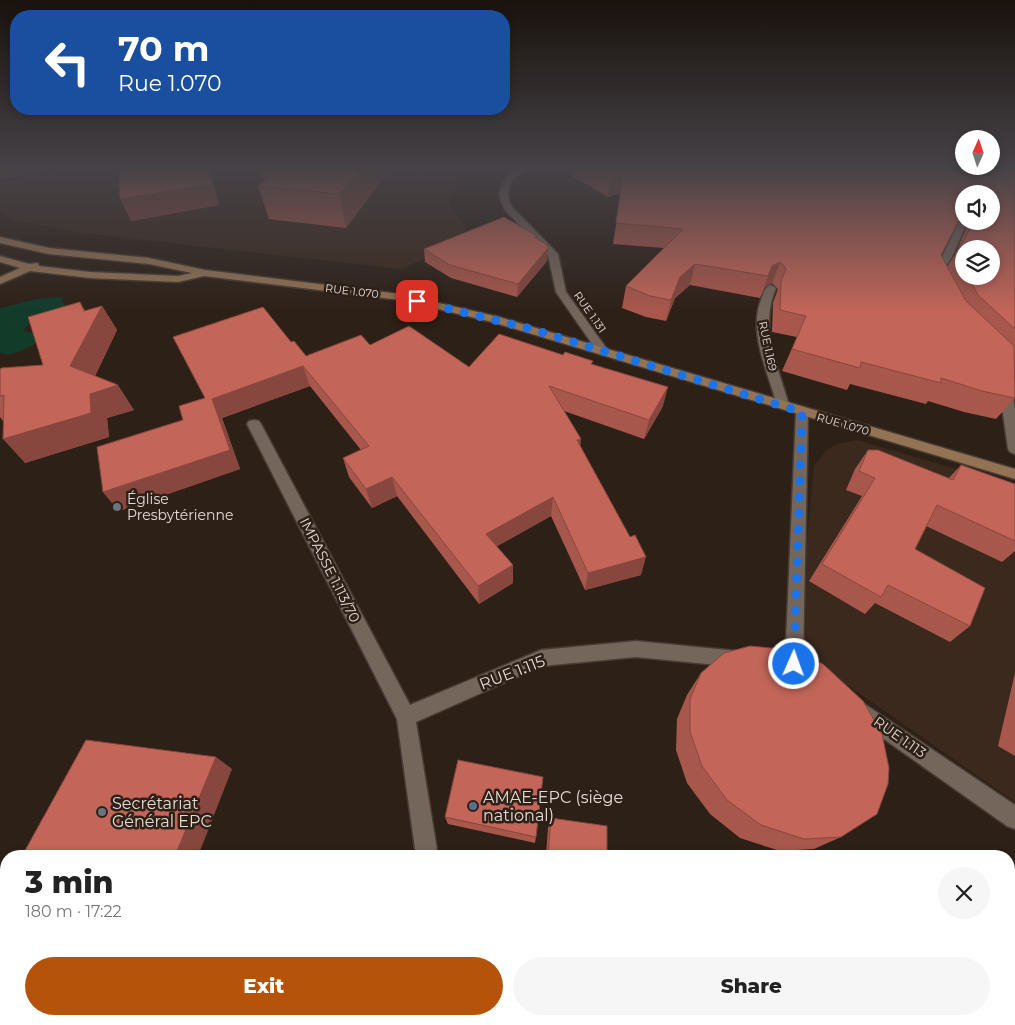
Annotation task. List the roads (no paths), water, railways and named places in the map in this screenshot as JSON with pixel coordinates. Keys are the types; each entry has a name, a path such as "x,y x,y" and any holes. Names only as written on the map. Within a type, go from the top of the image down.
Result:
{"main road":[{"name":"RUE 1.070","path":"0,240 54,252 154,263 188,268 204,273 400,297 495,319 601,349 802,412 1015,474"},
{"path":"0,281 31,268 54,252"},
{"name":"RUE 1.070","path":"0,259 31,268 90,275 178,280 204,273"}],"street":[{"name":"RUE 1.131","path":"516,216 553,254 561,292 601,349"},
{"path":"942,290 935,275 947,257 959,230"},
{"name":"RUE 1.169","path":"770,288 762,315 765,340 783,405"},
{"path":"1005,376 1006,396 1015,449"},
{"path":"794,664 802,412"},
{"name":"IMPASSE 1.113/70","path":"254,424 406,717"},
{"name":"RUE 1.115","path":"406,717 541,658 636,649 755,660"},
{"path":"774,662 794,664 818,681"},
{"name":"RUE 1.113","path":"842,697 1015,818"},
{"path":"406,717 426,850"}],"place":[{"name":"Église Presbytérienne","path":"117,507"},
{"name":"AMAE-EPC (siège national)","path":"473,806"},
{"name":"Secrétariat Général EPC","path":"102,812"}]}
